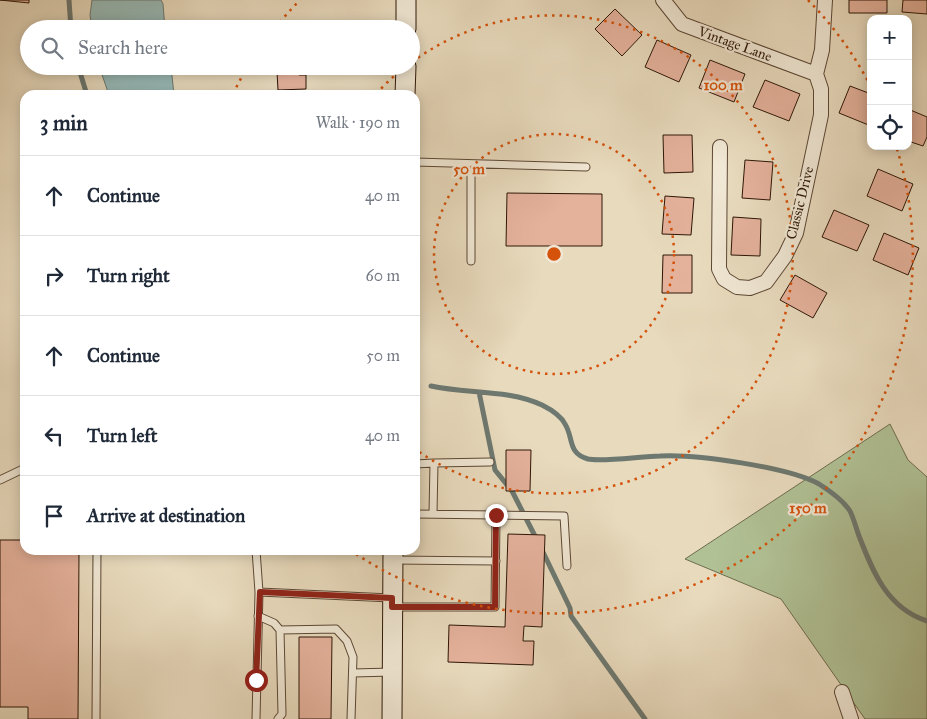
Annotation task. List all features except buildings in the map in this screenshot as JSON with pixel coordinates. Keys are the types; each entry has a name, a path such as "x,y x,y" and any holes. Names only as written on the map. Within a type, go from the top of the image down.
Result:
{"main road":[{"path":"406,0 406,20"},
{"path":"406,75 406,90"},
{"path":"392,719 393,555"}],"street":[{"name":"Vintage Lane","path":"663,0 682,24 816,74"},
{"name":"Classic Drive","path":"720,147 718,269 724,279 737,287 750,288 766,282 785,256 796,232 821,115 821,89 816,74 822,50 825,0"},
{"path":"842,692 851,719"}],"lane":[{"path":"420,162 586,167"},
{"path":"471,164 471,261"},
{"path":"420,464 490,462"},
{"path":"433,514 434,463"},
{"path":"0,480 20,470"},
{"path":"420,514 564,516 567,566"},
{"path":"260,592 392,602 495,607 496,515"},
{"path":"96,719 97,555"},
{"path":"256,555 260,592 256,719"},
{"path":"393,555 496,561"},
{"path":"258,616 274,623 280,630 282,714 278,719"},
{"path":"280,630 336,629 347,641 353,657 351,719"},
{"path":"353,673 392,672"}],"green space":[{"path":"890,424 908,460 927,477 927,719 865,719 781,599 685,559"}],"water":[{"path":"92,0 161,0 164,20 91,20"},
{"path":"102,75 172,75 173,90 107,90"}],"waterway":[{"path":"69,0 70,20"},
{"path":"81,75 85,90"},
{"path":"431,386 515,396 542,405 561,418 568,429 574,449 581,456 588,459 603,460 653,456 718,459 786,472 819,484 840,499 850,511 870,563 883,587 901,607 927,621"},
{"path":"479,392 495,470 512,491 537,540"},
{"path":"542,550 570,608 571,616 645,719"}],"route":[{"path":"256,680 260,592 392,598 392,607 495,607 496,515"}]}
